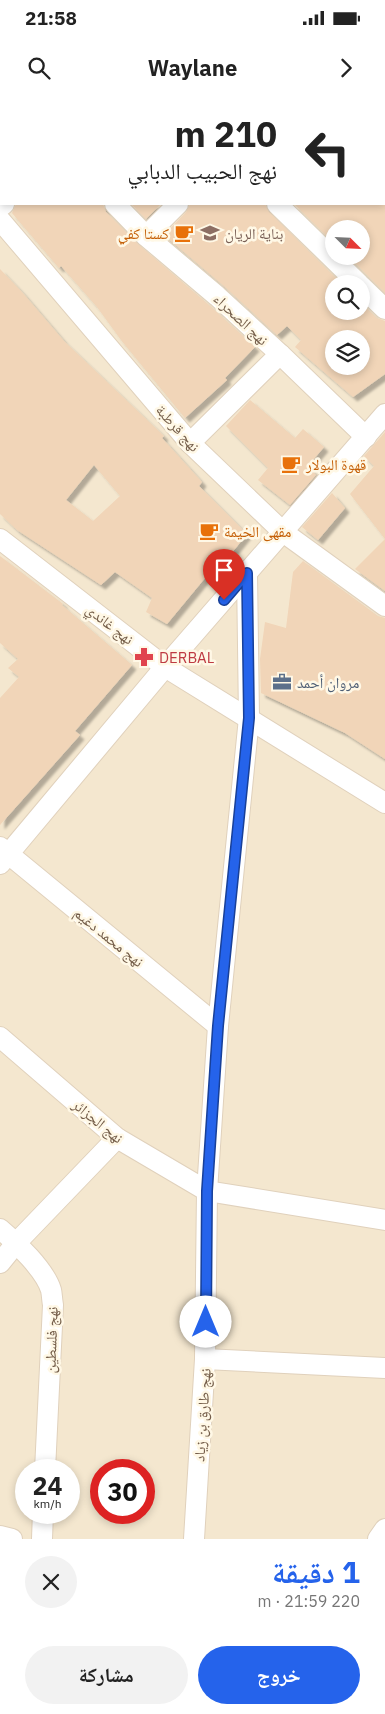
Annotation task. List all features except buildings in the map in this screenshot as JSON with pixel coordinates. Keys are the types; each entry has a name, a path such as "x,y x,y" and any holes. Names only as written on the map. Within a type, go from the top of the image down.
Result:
{"street":[{"name":"نهج الصحراء","path":"116,205 146,236 217,296 280,354 366,437"},
{"path":"146,236 177,205"},
{"path":"278,205 350,275"},
{"name":"نهج قرطبة","path":"0,220 190,443 283,532 385,606"},
{"path":"370,295 385,309"},
{"path":"190,443 280,354"},
{"path":"3,855 385,414"},
{"name":"نهج غاندي","path":"0,539 165,667 385,803"},
{"name":"نهج طارق بن زياد","path":"194,1539 205,1359 207,1191 218,1026 249,718 247,573"},
{"name":"نهج محمد دغيم","path":"3,855 218,1026"},
{"name":"نهج الجزائر","path":"0,1037 116,1138 207,1191"},
{"path":"0,1263 17,1242 116,1138"},
{"path":"207,1191 385,1220"},
{"name":"نهج فلسطين","path":"0,1229 17,1242 51,1288 53,1305 46,1459"},
{"path":"205,1359 385,1368"},
{"path":"42,1539 43,1524"},
{"path":"378,1539 385,1530"},
{"path":"0,1536 12,1539"}],"shaded area":[{"path":"0,205 385,205 385,1539 0,1539"}],"place":[{"name":"كستا كفي","path":"184,233"},
{"name":"بناية الريان","path":"210,233"},
{"name":"قهوة البولار","path":"291,464"},
{"name":"مقهى الخيمة","path":"209,531"},
{"name":"DERBAL","path":"144,657"},
{"name":"مروان أحمد","path":"282,682"}],"route":[{"path":"206,1322 207,1191 218,1026 249,718 247,573 224,600"}]}
